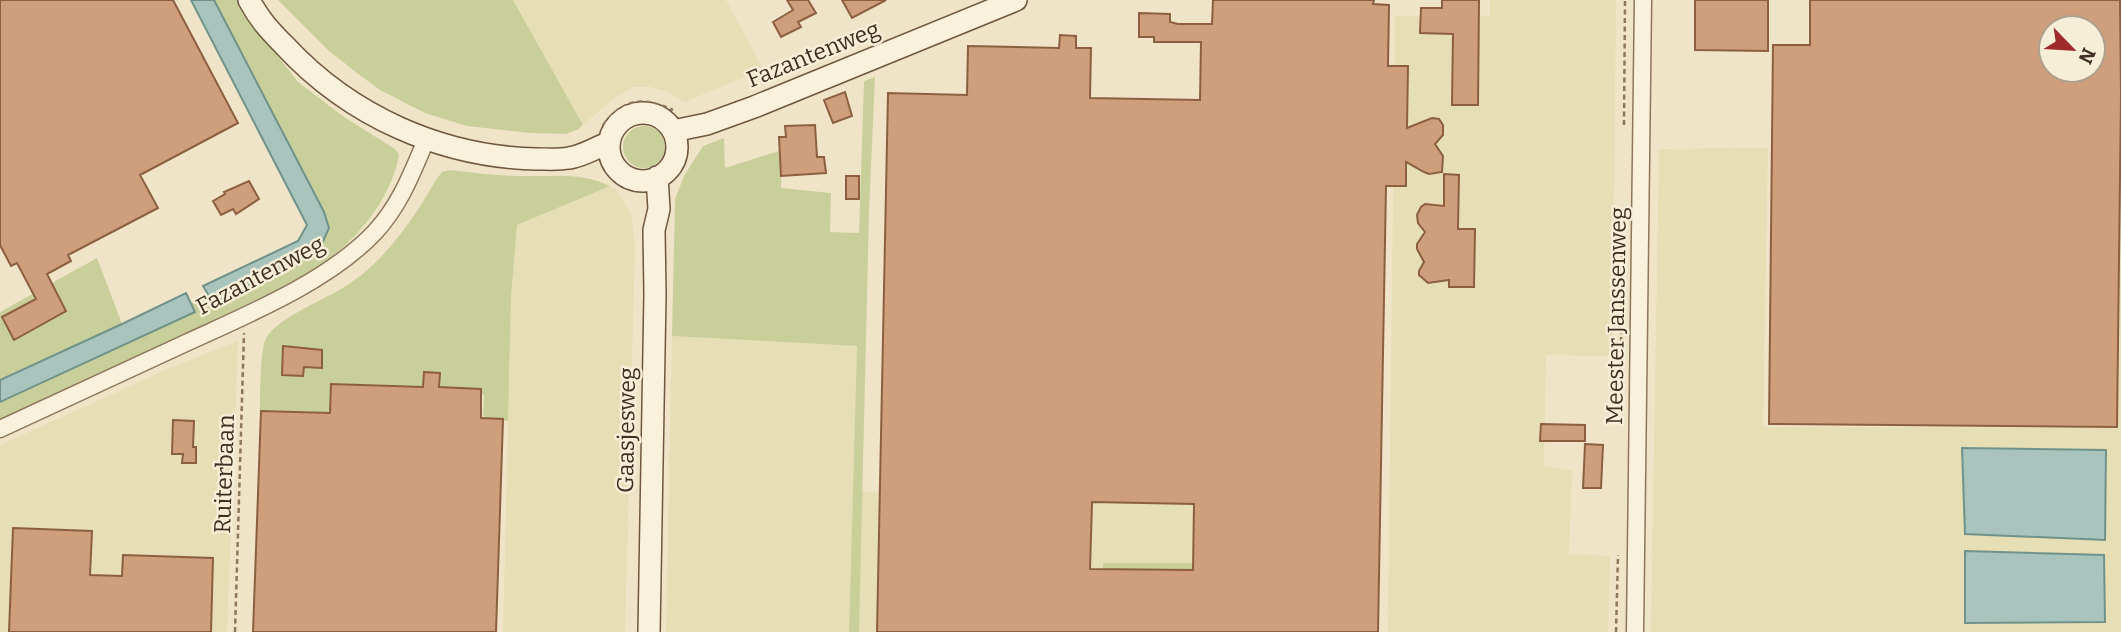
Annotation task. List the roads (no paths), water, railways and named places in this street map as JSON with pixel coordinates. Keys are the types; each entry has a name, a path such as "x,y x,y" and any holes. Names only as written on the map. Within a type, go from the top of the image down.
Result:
{"main road":[{"path":"249,0 260,20 306,70 389,125 426,140 483,155 565,159 606,145"},
{"name":"Fazantenweg","path":"675,129 694,137 707,124 1016,0"},
{"path":"634,113 651,113 675,129 676,155 671,165 648,179 623,174 606,145 620,121 634,113"},
{"name":"Gaasjesweg","path":"648,179 645,208 654,230 655,308 649,632"}],"street":[{"name":"Meester Janssenweg","path":"1634,632 1643,0"},
{"name":"Fazantenweg","path":"0,429 245,316 329,270 352,253 392,211 426,140"}],"water":[{"path":"191,0 214,0 324,212 329,228 320,248 213,303 203,286 298,241 307,225"},
{"path":"186,293 195,312 0,402 0,380"},
{"path":"1962,448 2106,450 2105,540 1965,534"},
{"path":"1965,551 2104,555 2105,622 1965,623"}]}
